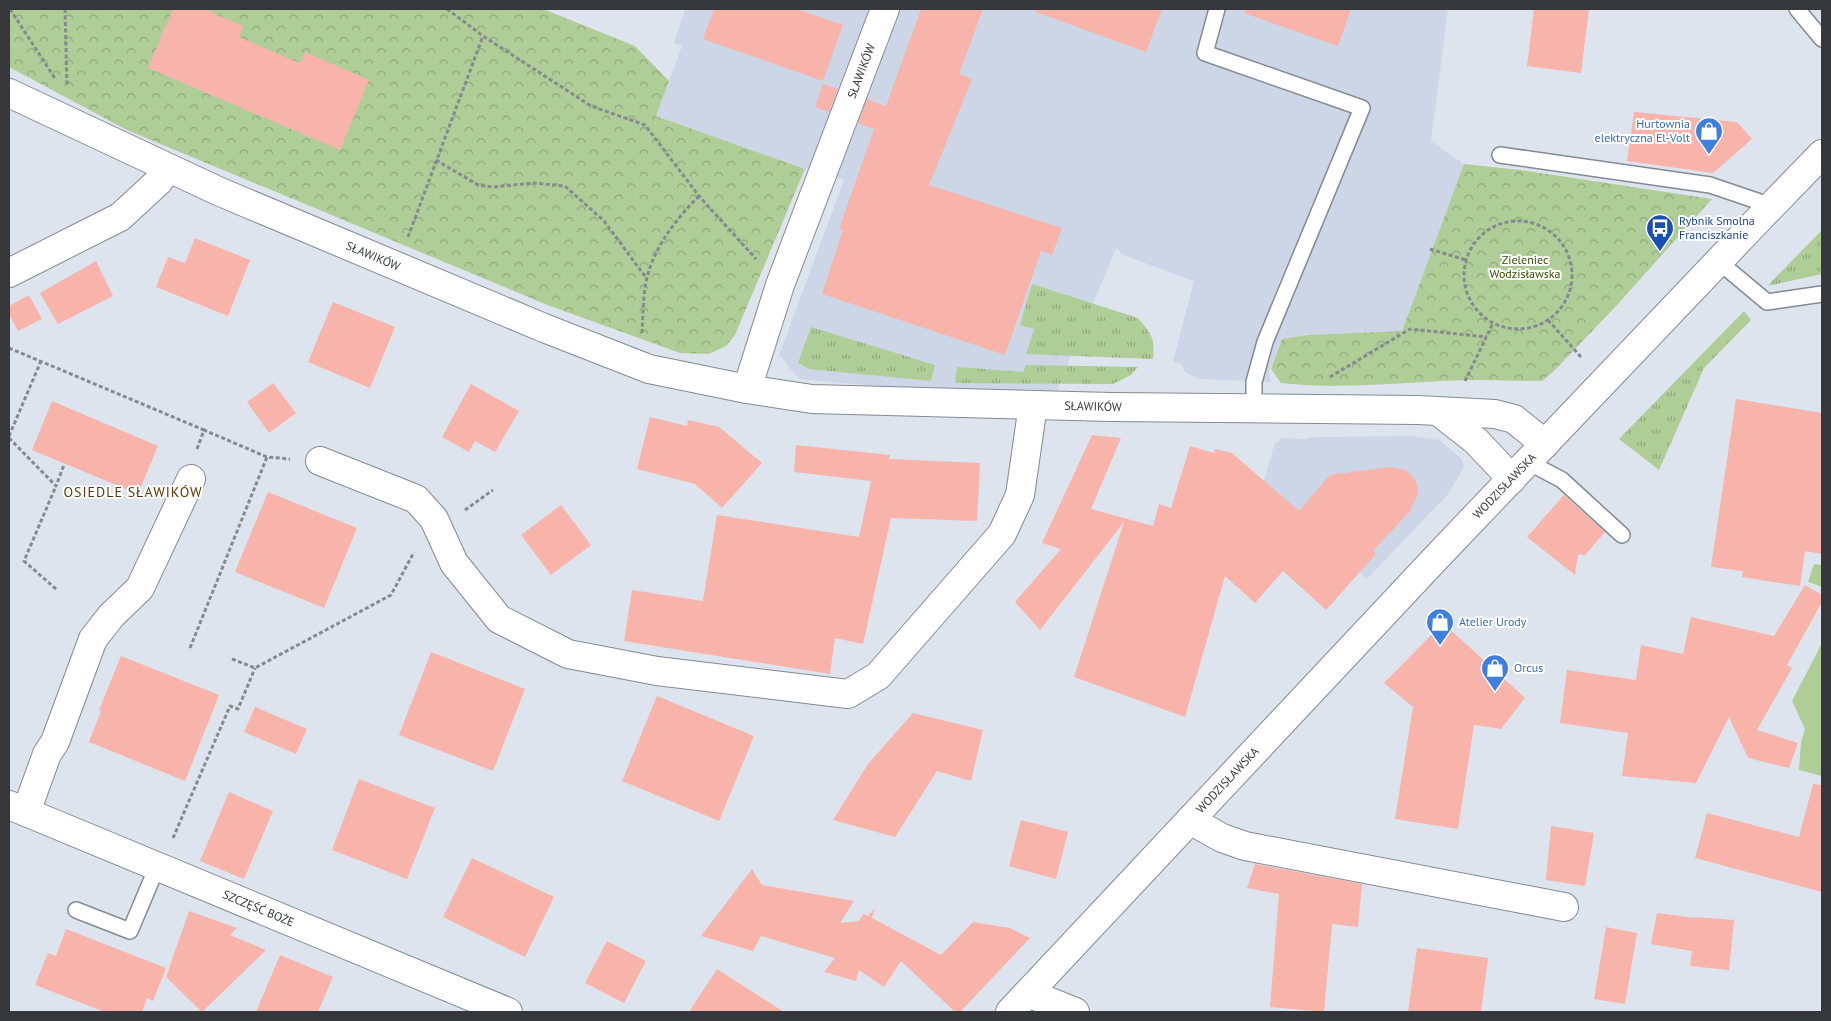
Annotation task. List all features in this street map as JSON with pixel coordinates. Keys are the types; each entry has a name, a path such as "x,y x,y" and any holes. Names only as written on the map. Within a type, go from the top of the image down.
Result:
{"street":[{"name":"SŁAWIKÓW","path":"747,389 780,285 885,9"},
{"name":"SŁAWIKÓW","path":"9,93 218,191 639,366 747,389 812,399 1033,406 1418,410 1494,414 1505,416 1521,424 1528,462"},
{"name":"WODZISŁAWSKA","path":"1010,1012 1718,261 1822,154"},
{"path":"9,273 120,217 158,182 168,168"},
{"path":"320,461 416,499 434,519 454,563 499,619 568,654 657,671 848,694 878,676 1002,534 1020,495 1033,406"},
{"path":"1439,412 1476,442 1528,462"},
{"path":"17,809 55,742 93,640 111,616 140,588 191,479"},
{"name":"SZCZĘŚĆ BOŻE","path":"17,809 508,1012"},
{"name":"WODZISŁAWSKA","path":"1190,820 1222,838 1244,846 1564,907"},
{"path":"1028,993 1075,1012"}],"lane":[{"path":"1217,9 1205,53 1362,108 1265,342 1254,382 1254,408"},
{"path":"1797,9 1822,39"},
{"path":"1500,155 1710,185 1772,206"},
{"path":"1718,261 1767,302 1822,294"},
{"path":"1528,462 1562,480 1622,535"},
{"path":"76,910 130,931 159,868"}],"path":[{"path":"10,9 57,81"},
{"path":"66,9 67,87"},
{"path":"447,9 483,36 591,106 645,125 700,196 780,285"},
{"path":"405,245 483,36"},
{"path":"436,160 478,185 493,187 533,183 565,186 604,221 647,279"},
{"path":"642,338 647,279 656,254 677,218 700,196"},
{"path":"1512,222 1528,222 1544,228 1557,237 1566,250 1572,265 1572,281 1568,296 1560,310 1548,320 1535,327 1521,329 1506,328 1492,323 1474,307 1468,296 1465,284 1466,260 1473,246 1483,234 1497,226 1512,222"},
{"path":"1430,249 1466,260"},
{"path":"1548,320 1581,357"},
{"path":"1464,387 1492,323"},
{"path":"1325,381 1410,329 1487,337"},
{"path":"9,348 267,458 320,461"},
{"path":"41,361 9,439 56,486"},
{"path":"191,479 194,457 204,430"},
{"path":"190,648 267,458"},
{"path":"56,589 24,561 64,465"},
{"path":"159,868 230,706 238,709 255,668 391,595 434,519"},
{"path":"232,659 255,668"}],"shaded area":[{"path":"685,9 1448,9 1431,141 1464,164 1402,331 1308,335 1282,339 1269,372 1271,382 1198,379 1184,371 1182,364 1173,362 1194,281 1123,255 1116,248 1052,402 799,379 779,355 844,180 805,169 656,116 682,46 674,43"},
{"path":"1410,436 1439,440 1462,459 1464,467 1449,493 1367,579 1360,572 1364,567 1266,483 1262,488 1275,442 1278,443 1281,438"}],"green space":[{"path":"9,9 543,9 635,46 669,81 656,116 805,169 735,335 726,346 709,354 680,353 550,306 127,130 9,67"},
{"name":"Zieleniec Wodzisławska","path":"1464,164 1520,170 1712,199 1617,305 1556,369 1542,381 1465,380 1350,386 1281,383 1271,369 1282,339 1308,335 1402,331"},
{"path":"1822,230 1822,274 1768,286 1772,281"},
{"path":"1032,284 1138,318 1152,337 1153,359 1026,354 1034,329 1020,325"},
{"path":"1744,311 1751,320 1704,368 1659,470 1619,439"},
{"path":"811,327 935,365 931,381 809,369 798,363"},
{"path":"1026,365 1138,367 1131,375 1113,384 955,383 957,367 1023,372"},
{"path":"1814,564 1822,565 1822,587 1808,582"},
{"path":"1822,643 1822,776 1799,770 1801,742 1805,729 1792,701"}],"building":[{"path":"173,9 204,9 243,26 239,37 300,63 305,52 369,80 340,150 148,68"},
{"path":"714,9 797,9 843,25 823,81 703,39"},
{"path":"921,9 983,9 959,74 972,79 929,185 1062,228 1052,255 1041,251 1005,355 822,294 843,230 839,229 874,129 858,123 867,99 886,106"},
{"path":"1036,9 1162,9 1146,52 1036,12"},
{"path":"1245,9 1351,9 1338,46 1244,13"},
{"path":"1534,9 1589,9 1581,73 1527,66"},
{"path":"823,84 838,89 829,112 815,107"},
{"path":"1634,112 1737,122 1752,139 1713,173 1627,161"},
{"path":"195,238 250,260 228,316 156,287 168,257 185,263"},
{"path":"96,261 113,296 58,324 40,293"},
{"path":"29,295 42,319 18,331 9,314 9,306"},
{"path":"333,302 395,327 370,388 308,362"},
{"path":"273,383 296,413 269,433 247,402"},
{"path":"471,384 519,411 495,452 475,441 469,452 442,437"},
{"path":"1736,399 1822,413 1822,554 1805,551 1800,586 1742,577 1743,571 1711,567"},
{"path":"52,401 158,446 138,494 32,450"},
{"path":"650,417 687,426 688,420 719,427 762,463 722,508 695,484 637,469"},
{"path":"1092,435 1121,438 1091,509 1153,526 1159,504 1171,508 1190,446 1214,453 1215,449 1232,453 1299,511 1330,475 1390,467 1405,470 1414,478 1418,494 1410,511 1373,551 1376,554 1326,610 1283,571 1255,603 1225,576 1185,717 1074,677 1124,522 1040,630 1015,602 1061,549 1042,543"},
{"path":"796,445 890,455 889,459 980,463 977,521 891,518 863,644 835,638 830,674 624,641 632,590 703,601 717,515 859,537 871,481 794,472"},
{"path":"268,492 357,528 324,608 235,572"},
{"path":"1564,495 1605,532 1585,555 1578,554 1575,575 1527,537"},
{"path":"561,505 591,545 551,575 521,535"},
{"path":"1805,585 1822,595 1822,602 1787,665 1792,668 1757,730 1798,743 1789,768 1748,758 1729,717 1696,783 1622,776 1628,733 1560,723 1567,670 1636,680 1641,645 1683,654 1691,617 1774,636"},
{"path":"1443,623 1525,698 1501,729 1474,725 1458,829 1395,819 1413,707 1384,683"},
{"path":"431,652 525,689 493,771 399,735"},
{"path":"121,656 219,695 185,781 89,742 101,711 99,710"},
{"path":"657,696 754,736 719,821 622,781"},
{"path":"255,707 307,729 296,754 244,732"},
{"path":"913,713 983,730 971,781 937,771 895,837 833,820 868,764"},
{"path":"359,779 435,808 407,879 332,850"},
{"path":"1813,784 1822,785 1822,892 1695,858 1707,813 1799,837"},
{"path":"229,792 273,811 244,879 200,861"},
{"path":"1021,820 1068,832 1056,879 1009,866"},
{"path":"1551,826 1594,833 1585,886 1546,880"},
{"path":"472,858 554,897 525,957 443,917"},
{"path":"1255,864 1362,884 1358,927 1332,924 1324,1012 1270,1007 1279,894 1247,888"},
{"path":"752,869 762,885 854,901 840,923 859,921 863,914 868,916 875,908 872,918 941,955 973,922 1010,928 1030,938 960,1012 955,1012 901,961 884,987 859,970 856,981 824,972 835,958 761,936 753,951 701,936"},
{"path":"189,911 237,928 230,935 266,950 202,1012 166,977"},
{"path":"1657,913 1695,918 1734,920 1729,970 1690,966 1692,951 1651,944"},
{"path":"1606,927 1637,933 1625,1004 1594,999"},
{"path":"66,929 166,968 153,1001 147,998 142,1012 105,1012 35,985 48,953 56,956"},
{"path":"607,941 646,961 624,1003 585,983"},
{"path":"1417,948 1488,958 1481,1012 1408,1012"},
{"path":"280,955 333,977 318,1012 256,1012"},
{"path":"717,969 784,1012 689,1012"}],"place":[{"name":"Hurtownia elektryczna El‐Volt","path":"1709,155"},
{"name":"Rybnik Smolna Franciszkanie","path":"1660,252"},
{"name":"Atelier Urody","path":"1440,646"},
{"name":"Orcus","path":"1495,692"}],"district":[{"name":"OSIEDLE SŁAWIKÓW","path":"133,492"}]}
